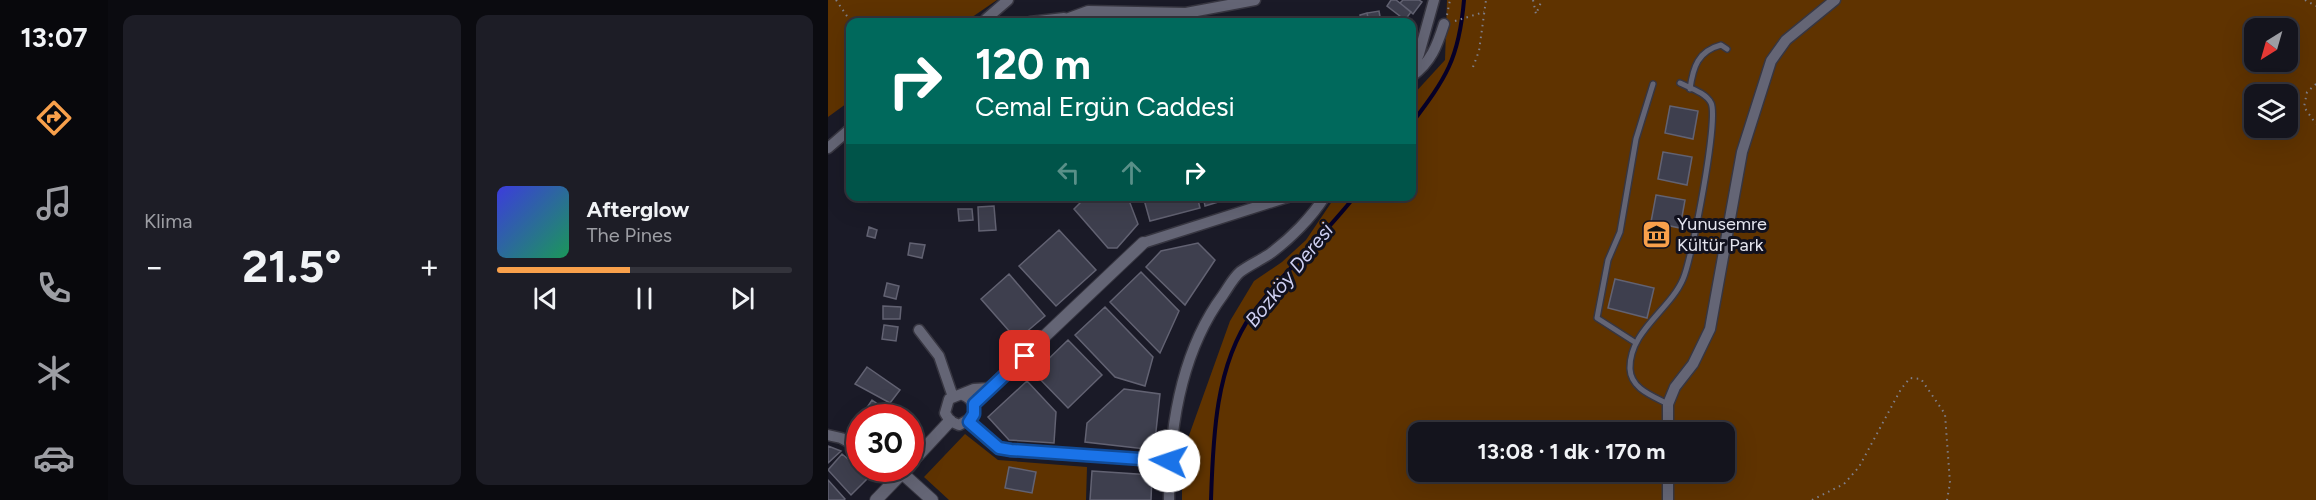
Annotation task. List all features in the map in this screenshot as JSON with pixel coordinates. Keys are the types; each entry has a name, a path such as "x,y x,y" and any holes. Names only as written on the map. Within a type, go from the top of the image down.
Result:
{"street":[{"path":"988,18 1008,0"},
{"path":"1067,18 1088,11 1186,13 1255,0"},
{"path":"1416,60 1434,0"},
{"path":"1668,422 1668,404 1675,387 1693,364 1710,329 1742,152 1771,62 1786,40 1835,0"},
{"path":"1416,73 1424,68 1435,51 1448,23"},
{"path":"828,148 846,132"},
{"path":"990,388 974,390 958,396 945,408 950,421 959,425 969,422 974,414 974,404 1143,243 1275,201"},
{"path":"1168,500 1169,461 1183,376 1197,337 1239,273 1272,252 1317,209 1321,201"},
{"path":"919,330 939,356 958,396 974,404"},
{"path":"924,447 950,421"},
{"path":"969,422 999,448 1169,461"},
{"path":"828,435 846,441"},
{"path":"876,500 891,482"},
{"path":"916,482 932,500"},
{"path":"1668,482 1668,500"}],"lane":[{"path":"1690,88 1692,71 1701,54 1721,45 1727,49"},
{"path":"1668,404 1638,388 1630,370 1636,343 1683,280 1701,202 1714,119 1711,103 1680,83"},
{"path":"1636,343 1597,318 1608,260 1620,232 1636,139 1653,84"}],"path":[{"path":"836,0 848,18"},
{"path":"1450,0 1448,23 1484,12"},
{"path":"1473,67 1479,51 1486,0"},
{"path":"1533,0 1536,14 1542,0"},
{"path":"2305,0 2316,6"},
{"path":"2316,84 2307,92 2304,107 2316,124"},
{"path":"1812,500 1844,484 1859,467 1901,388 1910,378 1921,379 1945,414 1950,483 1947,500"}],"shaded area":[{"path":"828,0 997,0 971,18 846,18 846,104 828,117"},
{"path":"1447,0 2316,0 2316,500 1182,500 1182,455 1230,321 1254,281 1282,262 1306,240 1332,201 1416,201 1416,92 1445,60"},
{"path":"965,434 998,460 1087,467 1086,500 949,500 924,477"}],"building":[{"path":"1391,0 1396,0 1411,12 1406,18 1402,18 1387,6"},
{"path":"1403,0 1422,2 1413,14 1400,3"},
{"path":"1379,11 1380,18 1368,18 1367,13"},
{"path":"1367,13 1368,18 1360,18 1360,15"},
{"path":"1670,106 1698,111 1693,139 1665,133"},
{"path":"1663,152 1692,157 1687,185 1658,179"},
{"path":"1656,195 1685,200 1680,228 1651,222"},
{"path":"1082,201 1132,201 1130,203 1138,224 1117,248 1108,248 1074,209"},
{"path":"1144,201 1198,201 1200,208 1150,221"},
{"path":"1204,201 1222,201 1205,206"},
{"path":"994,206 996,230 979,231 978,207"},
{"path":"958,209 972,209 973,220 959,221"},
{"path":"869,227 877,230 875,238 867,236"},
{"path":"1059,230 1096,270 1056,306 1019,266"},
{"path":"910,243 925,245 922,258 908,255"},
{"path":"1198,243 1215,260 1185,305 1146,267 1161,251"},
{"path":"1141,272 1179,311 1160,353 1110,302"},
{"path":"1009,274 1045,316 1017,340 981,299"},
{"path":"1615,279 1654,288 1647,318 1608,308"},
{"path":"887,283 899,286 896,299 884,296"},
{"path":"883,306 901,307 900,319 883,319"},
{"path":"1105,307 1153,357 1145,386 1115,377 1075,335"},
{"path":"884,325 898,327 896,341 882,339"},
{"path":"1068,340 1102,375 1068,408 1034,373"},
{"path":"867,367 900,390 890,403 855,384"},
{"path":"1027,381 1056,412 1054,443 1009,440 988,417"},
{"path":"1124,389 1160,394 1154,450 1085,442 1087,423"},
{"path":"828,446 841,451 828,463"},
{"path":"842,454 846,457 846,482 864,482 851,495 828,470"},
{"path":"1009,467 1036,472 1032,493 1005,488"},
{"path":"1092,471 1152,475 1151,500 1090,500"},
{"path":"828,480 845,499 844,500 828,500"}],"waterway":[{"name":"Bozköy Deresi","path":"1416,118 1449,67 1459,38 1464,0"},
{"name":"Bozköy Deresi","path":"1211,500 1218,404 1230,356 1240,334 1264,299 1351,201"}],"place":[{"name":"Yunusemre Kültür Park","path":"1656,234"}],"route":[{"path":"1025,356 974,404 974,414 969,422 999,448 1169,461"}]}
